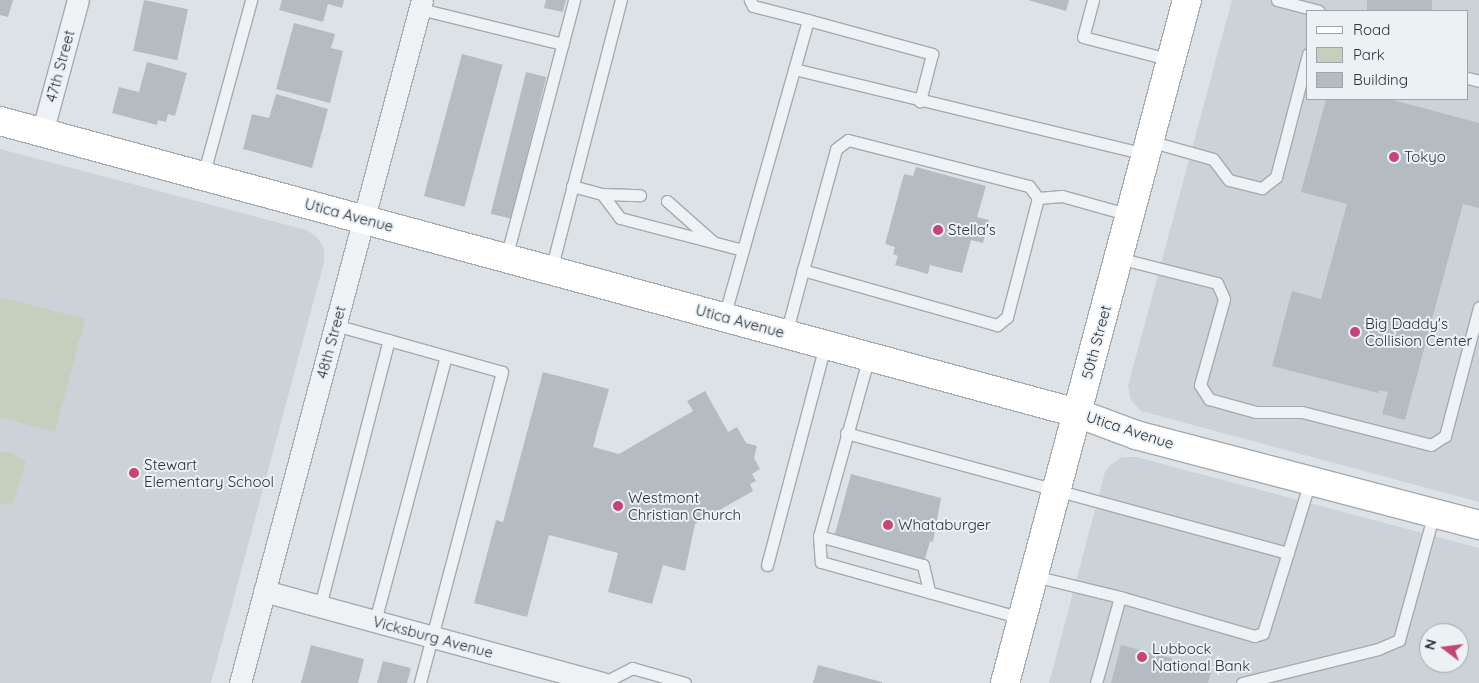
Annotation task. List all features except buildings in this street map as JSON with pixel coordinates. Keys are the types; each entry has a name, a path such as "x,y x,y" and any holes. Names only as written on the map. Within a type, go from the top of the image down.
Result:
{"street":[{"name":"47th Street","path":"42,133 78,0"},
{"name":"50th Street","path":"1004,683 1187,0"},
{"name":"48th Street","path":"240,683 421,5"},
{"name":"Utica Avenue","path":"0,121 1077,413 1136,435 1479,525"},
{"name":"Vicksburg Avenue","path":"264,591 603,683"}],"lane":[{"path":"203,176 251,0"},
{"path":"506,258 574,0"},
{"path":"551,270 621,0"},
{"path":"750,0 753,6 932,54 920,100"},
{"path":"1093,0 1083,37 1171,60"},
{"path":"1277,0 1314,10"},
{"path":"421,5 563,44"},
{"path":"724,317 808,20"},
{"path":"794,69 920,100 1148,147 1214,158 1229,180 1262,188 1276,177 1306,62"},
{"path":"786,334 836,149 848,140 1029,186 1038,198"},
{"path":"572,186 602,194 640,195"},
{"path":"602,194 620,218 743,250"},
{"path":"1038,198 1062,196 1130,214"},
{"path":"803,270 997,324 1007,317 1038,198"},
{"path":"667,202 713,242"},
{"path":"1118,258 1218,283 1224,299 1200,385 1209,398 1256,412 1302,412 1431,445 1445,436 1479,308"},
{"path":"335,325 502,372 420,683"},
{"path":"320,606 389,340"},
{"path":"767,565 825,344"},
{"path":"375,621 446,356"},
{"path":"869,356 846,433 819,536 821,562 1022,618"},
{"path":"846,433 1288,553"},
{"path":"1033,576 1120,597 1254,636 1263,633 1310,480"},
{"path":"1242,683 1378,649 1399,640 1434,513"},
{"path":"819,536 923,565 929,592"},
{"path":"1096,683 1120,597"},
{"path":"603,683 632,668 685,683"}],"shaded area":[{"path":"1232,0 1479,0 1479,502 1141,411 1131,400 1128,386"},
{"name":"Stewart Elementary School","path":"0,149 306,230 316,236 324,248 324,262 211,683 0,683"},
{"path":"1122,457 1136,457 1479,548 1479,683 1049,683 1105,472 1110,465"}],"green space":[{"path":"0,297 85,319 55,432 0,417"},
{"path":"0,452 10,452 26,462 12,505 0,504"}],"place":[{"name":"Tokyo","path":"1394,157"},
{"name":"Stella's","path":"938,230"},
{"name":"Big Daddy's Collision Center","path":"1355,332"},
{"name":"Stewart Elementary School","path":"134,473"},
{"name":"Westmont Christian Church","path":"618,506"},
{"name":"Whataburger","path":"888,525"},
{"name":"Lubbock National Bank","path":"1142,657"}]}
